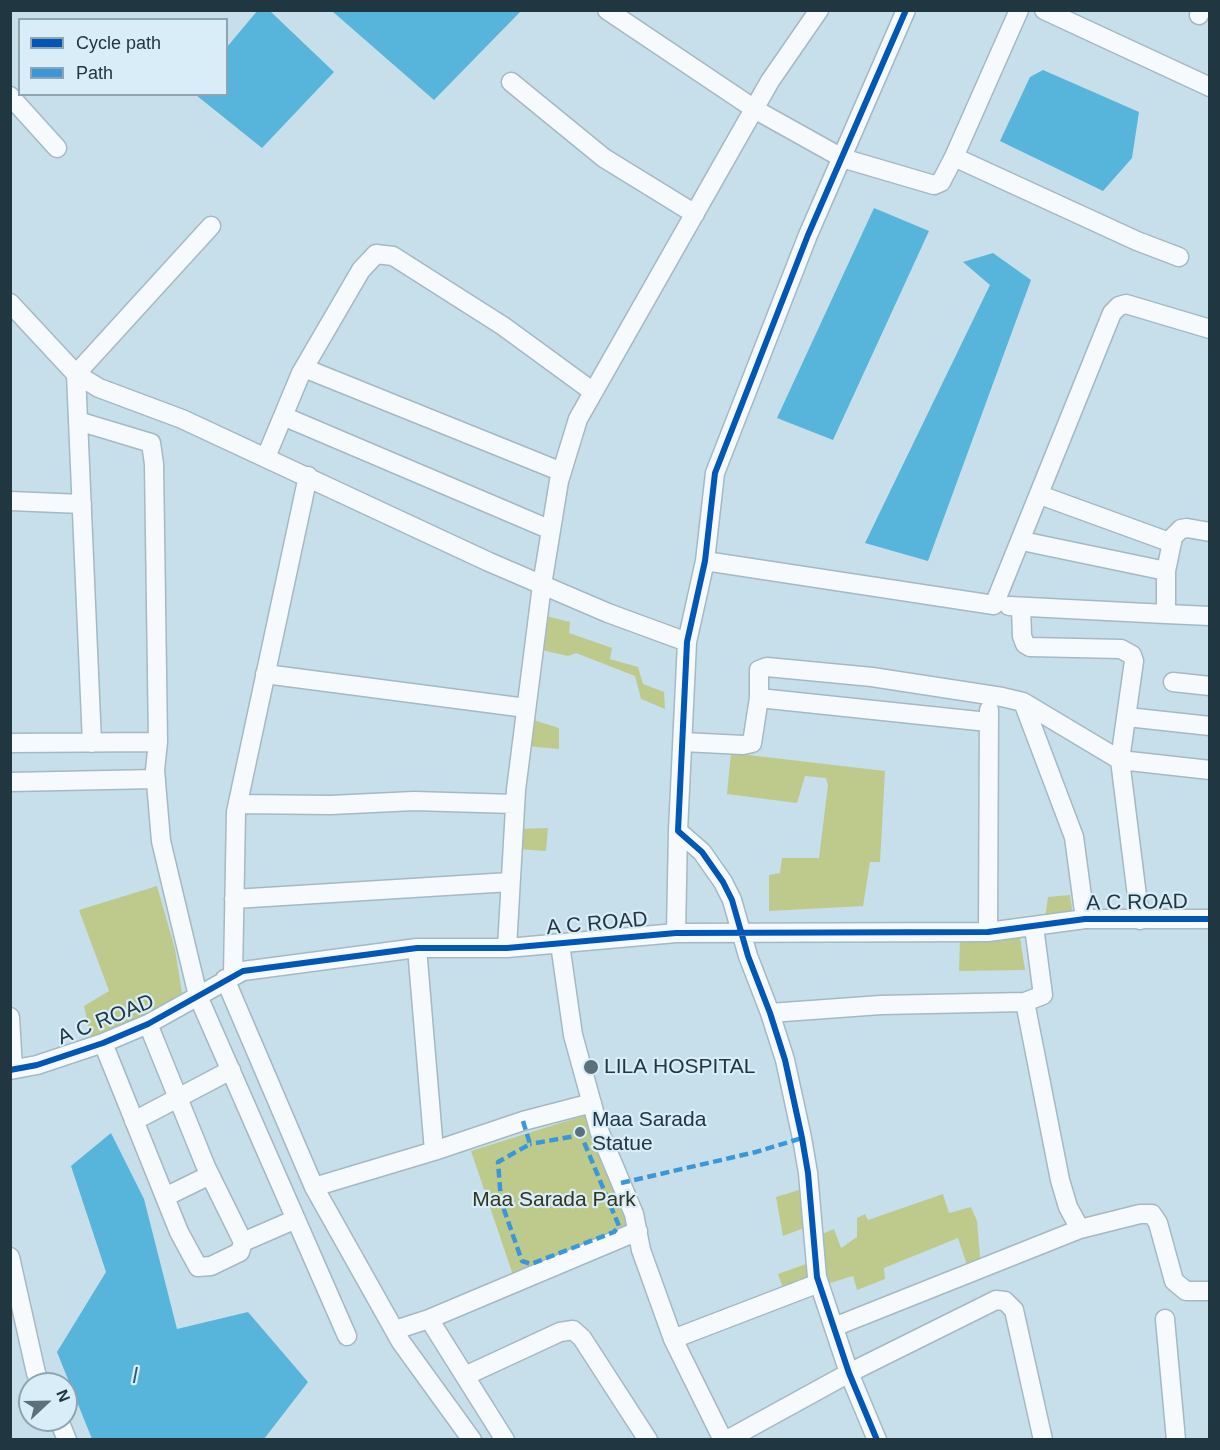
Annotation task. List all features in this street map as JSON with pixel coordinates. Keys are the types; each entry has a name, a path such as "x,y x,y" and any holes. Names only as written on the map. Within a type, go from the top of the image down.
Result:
{"street":[{"path":"607,10 756,110 842,158 934,185 941,182 954,157 1019,10"},
{"path":"507,948 514,804 542,585 562,472 578,419 592,391 756,110 770,81 819,10"},
{"path":"676,933 678,831 687,642 705,561 715,473 808,235 906,10"},
{"path":"1044,10 1209,87"},
{"path":"512,82 604,158 695,214"},
{"path":"10,96 57,148"},
{"path":"954,157 1137,241 1179,257"},
{"path":"92,743 76,374 211,226"},
{"path":"266,457 304,368 361,270 376,254 393,256 503,326 592,391"},
{"path":"10,303 76,374 99,388 182,419 308,476 362,505 542,585 608,613 687,642"},
{"path":"994,605 1041,495 1107,323 1116,309 1126,304 1209,329"},
{"path":"304,368 562,472"},
{"path":"283,416 551,530"},
{"path":"78,421 148,440 153,451 158,742 156,779 161,841 198,996 347,1336"},
{"path":"308,476 238,804 229,977 314,1187 395,1330 472,1440"},
{"path":"1041,495 1172,543"},
{"path":"10,501 82,504"},
{"path":"1166,614 1166,571 1173,537 1181,529 1209,532"},
{"path":"1022,541 1166,571"},
{"path":"705,561 994,605 1209,616"},
{"path":"1021,607 1022,636 1025,644 1030,647 1121,649 1132,655 1134,661 1120,760 1140,920"},
{"path":"682,742 743,745 752,742 759,698 759,670 766,667 872,677 1023,702 1120,760 1209,770"},
{"path":"265,674 526,708"},
{"path":"1173,682 1209,686"},
{"path":"988,932 989,696"},
{"path":"759,698 988,722"},
{"path":"1023,702 1074,837 1085,919"},
{"path":"1127,717 1209,726"},
{"path":"10,743 158,742"},
{"path":"10,782 156,779"},
{"path":"238,804 331,805 414,801 514,804"},
{"path":"678,831 714,866 732,900 741,933 770,1013 785,1060 802,1138 819,1283 849,1373 877,1440"},
{"path":"234,899 510,882"},
{"name":"A C ROAD","path":"12,1069 37,1065 103,1043 148,1024 243,970 417,948 507,948 676,933 988,932 1085,919 1209,919"},
{"path":"770,1013 881,1005 1025,1002 1043,995 1034,927"},
{"path":"560,944 573,1035 600,1133 634,1214 641,1250 673,1339 725,1440 849,1373 996,1300 1005,1301 1014,1310 1043,1440"},
{"path":"417,948 434,1151"},
{"path":"1025,1002 1060,1179 1068,1206 1080,1229"},
{"path":"10,1017 12,1069"},
{"path":"103,1043 179,1232 199,1268 240,1252 243,1242 210,1175 148,1024"},
{"path":"134,1121 231,1070"},
{"path":"314,1187 434,1151 523,1121 592,1103"},
{"path":"165,1197 210,1175"},
{"path":"834,1327 1080,1229 1140,1214 1152,1214 1158,1223 1174,1281 1186,1291 1209,1291"},
{"path":"243,1242 296,1219"},
{"path":"395,1330 429,1319 638,1231"},
{"path":"10,1257 36,1372"},
{"path":"673,1339 819,1283"},
{"path":"429,1319 505,1440"},
{"path":"1165,1319 1176,1440"},
{"path":"465,1376 560,1332 573,1330 582,1338 648,1440"}],"green space":[{"path":"546,616 570,622 569,633 612,648 610,659 638,667 643,684 664,692 665,709 641,699 635,676 576,653 568,656 542,650"},
{"path":"533,720 559,728 559,749 526,746"},
{"path":"731,753 885,771 880,862 870,862 863,906 769,911 769,875 780,873 782,858 819,858 828,785 826,778 805,776 797,803 727,794"},
{"path":"548,828 546,851 517,849 518,829"},
{"path":"157,886 175,949 182,993 149,1022 92,1042 84,1006 109,991 79,910"},
{"path":"1070,895 1073,916 1045,919 1048,897"},
{"path":"1020,938 1025,970 959,971 960,940"},
{"name":"Maa Sarada Park","path":"589,1114 635,1237 516,1284 471,1151"},
{"path":"799,1190 804,1228 783,1236 776,1197"},
{"path":"943,1194 949,1213 971,1207 977,1221 981,1268 970,1274 958,1238 884,1268 885,1279 857,1290 853,1276 830,1283 823,1267 820,1235 834,1229 841,1248 857,1237 857,1218 865,1214 868,1220"},
{"path":"809,1263 818,1294 788,1302 778,1274"}],"water":[{"path":"258,10 270,11 334,72 262,148 197,96 228,96 228,46"},
{"path":"332,11 521,11 434,100"},
{"path":"1043,70 1139,112 1132,158 1103,191 1000,141 1030,77"},
{"path":"874,208 929,231 833,440 777,418"},
{"path":"993,253 1031,280 928,561 865,543 990,285 963,262"},
{"name":"l","path":"111,1133 144,1199 177,1329 248,1312 308,1382 264,1439 92,1439 78,1404 78,1372 65,1372 57,1352 106,1272 71,1166"}],"marked path":[{"path":"523,1121 530,1144 498,1162 501,1201 522,1261 531,1264 614,1232 619,1226 581,1135 530,1144"},
{"path":"621,1183 756,1152 802,1138"}],"cycle path":[{"path":"877,1440 849,1373 817,1277 808,1173 802,1138 785,1060 770,1013 748,956 732,900 723,882 702,852 678,831 687,642 705,561 715,473 808,235 906,10"},
{"path":"10,1070 37,1065 103,1043 148,1024 243,971 417,948 507,948 676,933 988,932 1085,919 1210,919"}],"place":[{"name":"LILA HOSPITAL","path":"591,1067"},
{"name":"Maa Sarada Statue","path":"580,1132"}]}
